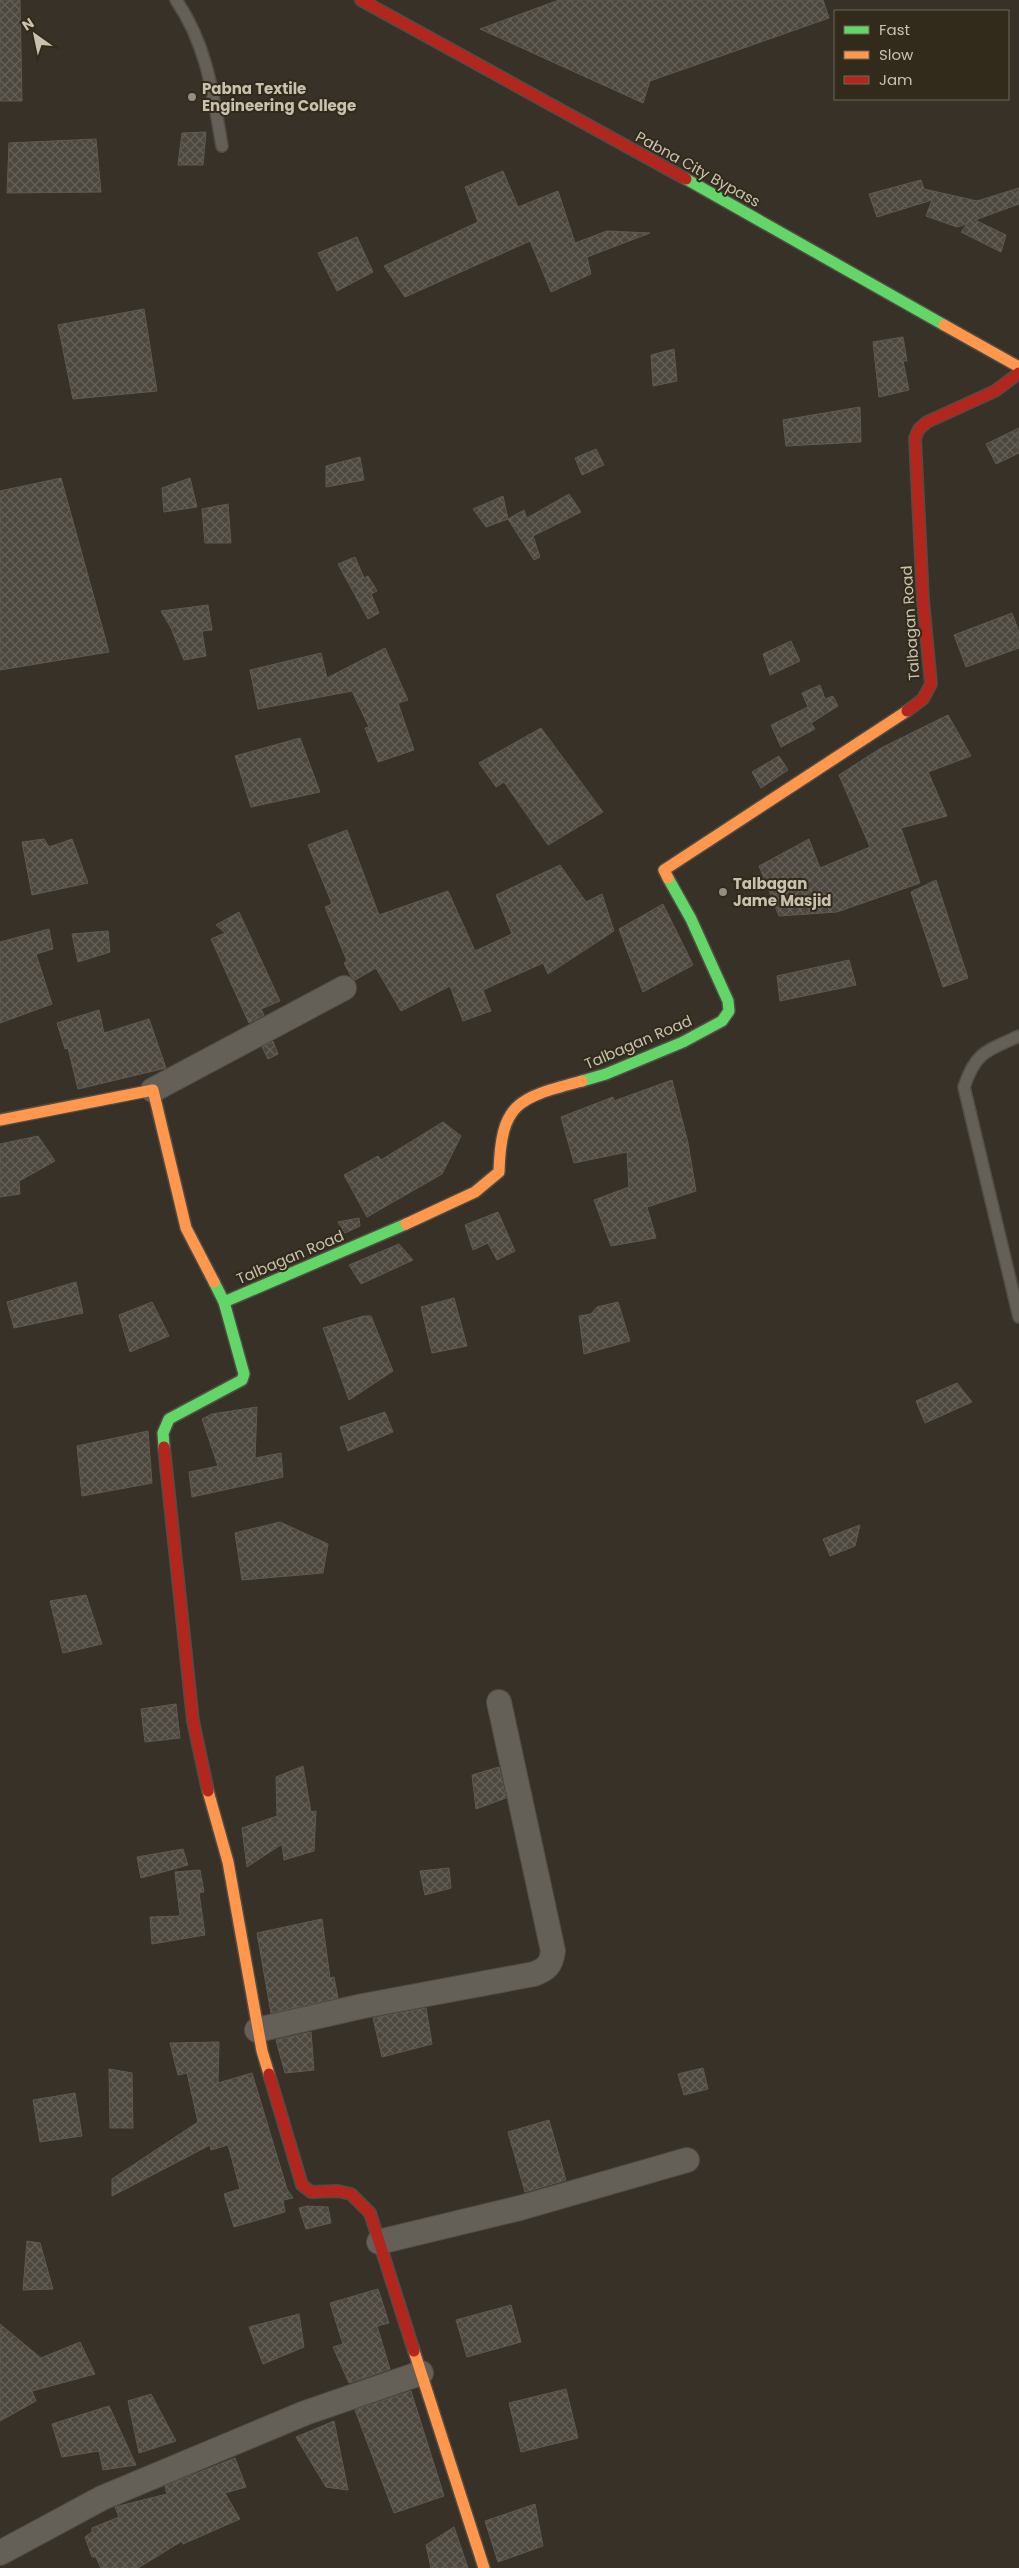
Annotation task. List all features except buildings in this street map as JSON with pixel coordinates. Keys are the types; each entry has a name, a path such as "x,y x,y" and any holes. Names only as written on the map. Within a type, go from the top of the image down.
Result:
{"main road":[{"name":"Pabna City Bypass","path":"361,0 506,78 1019,367"},
{"name":"Talbagan Road","path":"153,1090 186,1228 224,1302 316,1260 389,1233 475,1192 499,1172 500,1141 505,1123 517,1106 538,1093 606,1074 683,1042 726,1017 730,1011 728,1001 691,919 664,870 902,715 923,699 931,684 923,600 915,471 916,438 919,429 927,422 995,391 1019,372"},
{"path":"0,1120 153,1090"},
{"path":"224,1302 244,1374 242,1380 169,1420 163,1433 193,1721 205,1782 228,1862 257,2030 302,2184 312,2192 341,2189 362,2200 370,2213 484,2568"}],"street":[{"path":"153,1090 344,988"},
{"path":"257,2030 363,2006 534,1974 544,1970 551,1964 553,1951 499,1702"},
{"path":"379,2242 520,2208 687,2160"},
{"path":"1,2550 102,2498 305,2413 421,2373"}],"lane":[{"path":"176,0 190,22 199,43 210,81 222,146"},
{"path":"1019,1036 981,1054 971,1067 964,1087 1019,1317"}],"traffic: fast":[{"path":"686,179 944,325"},
{"path":"582,1081 606,1074 683,1042 722,1021 729,1011 728,1001 691,919 668,878"},
{"path":"214,1282 224,1302 406,1224"},
{"path":"164,1447 163,1433 169,1419 242,1380 244,1374 224,1302"}],"traffic: slow":[{"path":"944,325 1019,367"},
{"path":"668,878 664,870 907,711"},
{"path":"406,1224 475,1192 499,1172 504,1130 510,1116 518,1106 543,1092 582,1081"},
{"path":"0,1120 153,1090 186,1228 214,1282"},
{"path":"208,1791 228,1862 262,2051 269,2074"},
{"path":"414,2351 484,2568"}],"traffic: jam":[{"path":"361,0 686,179"},
{"path":"907,711 923,699 931,684 923,600 915,438 919,429 927,422 995,391 1019,373"},
{"path":"164,1447 193,1721 208,1791"},
{"path":"269,2074 302,2185 311,2192 338,2191 351,2194 370,2213 414,2351"}],"place":[{"name":"Pabna Textile Engineering College","path":"192,97"},
{"name":"Talbagan Jame Masjid","path":"723,892"}]}
